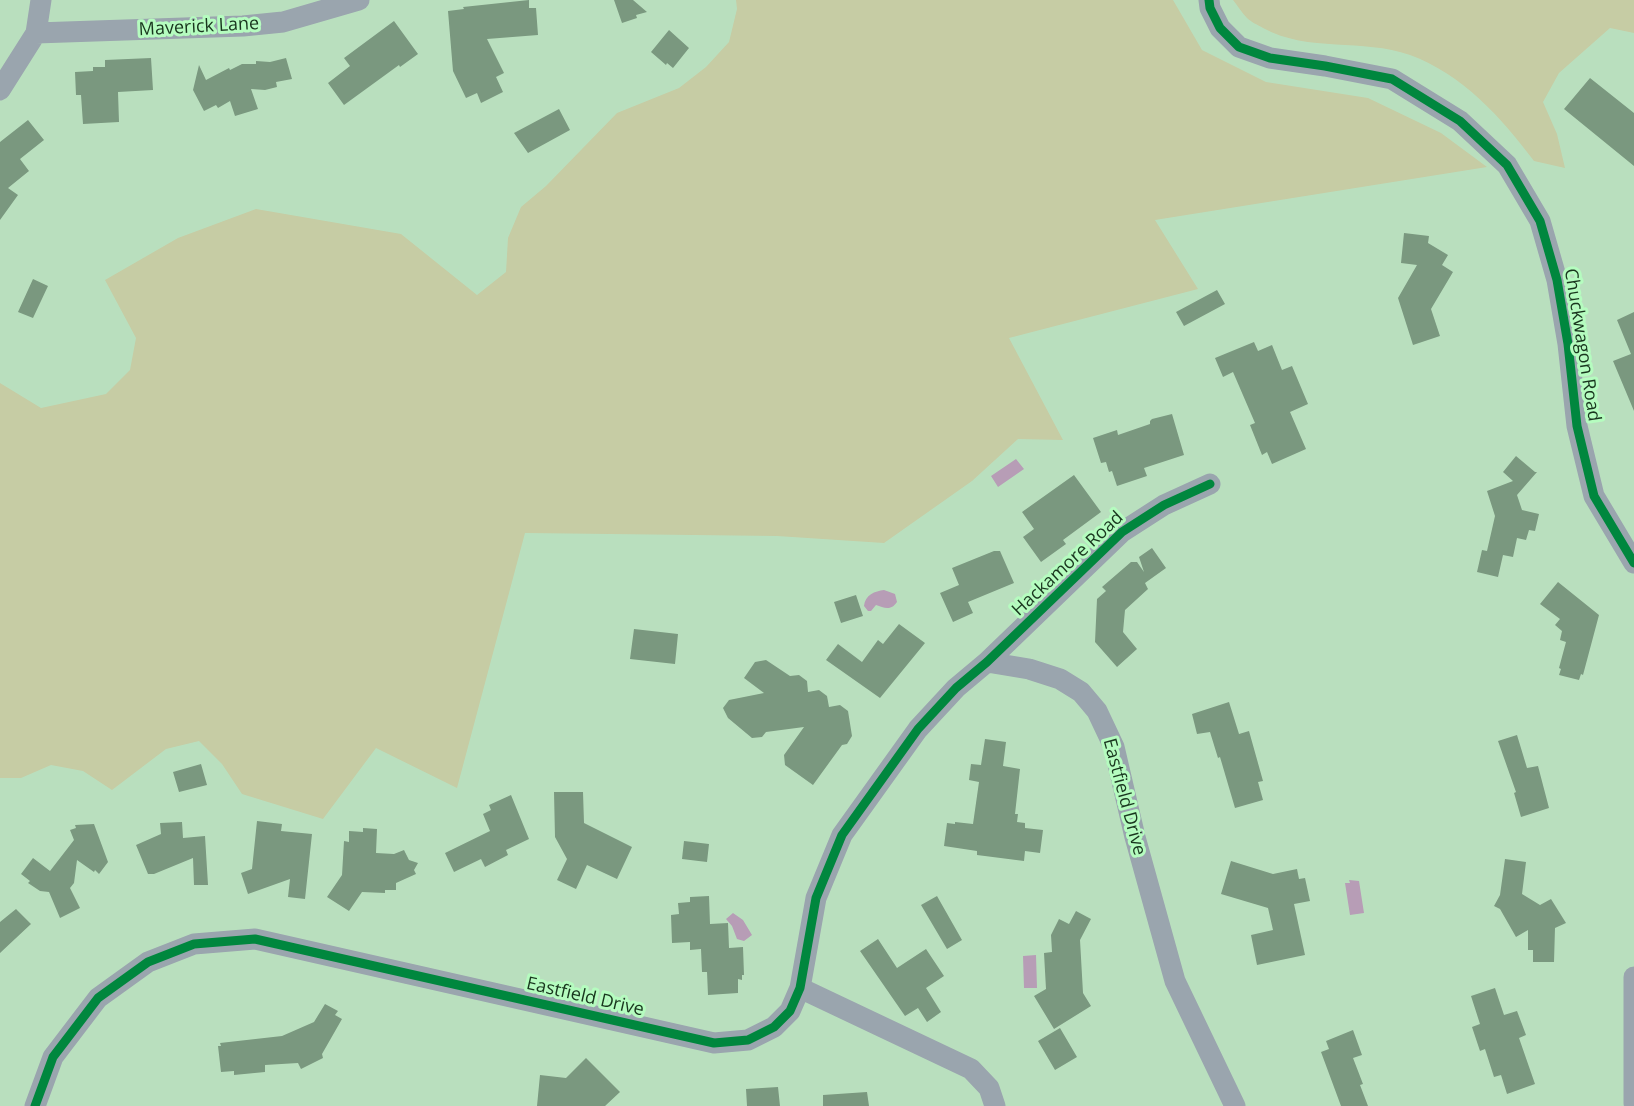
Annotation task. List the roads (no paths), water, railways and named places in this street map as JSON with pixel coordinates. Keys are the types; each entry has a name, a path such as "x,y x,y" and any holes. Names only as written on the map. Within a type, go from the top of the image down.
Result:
{"street":[{"path":"0,90 36,33 41,0"},
{"name":"Maverick Lane","path":"36,33 243,26 283,22 359,0"},
{"name":"Chuckwagon Road","path":"1209,0 1210,8 1220,28 1239,46 1270,58 1392,79 1460,121 1507,165 1540,221 1557,280 1568,344 1577,426 1594,496 1634,563"},
{"name":"Hackamore Road","path":"987,662 1122,532 1164,505 1210,484"},
{"name":"Eastfield Drive","path":"35,1106 53,1057 98,998 148,962 194,944 255,939 714,1042 748,1040 774,1027 790,1011 800,988 816,898 842,835 918,729 956,688 987,662 1029,669 1060,679 1081,692 1097,711 1114,747 1175,981 1235,1106"},
{"path":"1634,977 1634,1103"},
{"path":"800,988 971,1069 988,1088 995,1106"}]}
